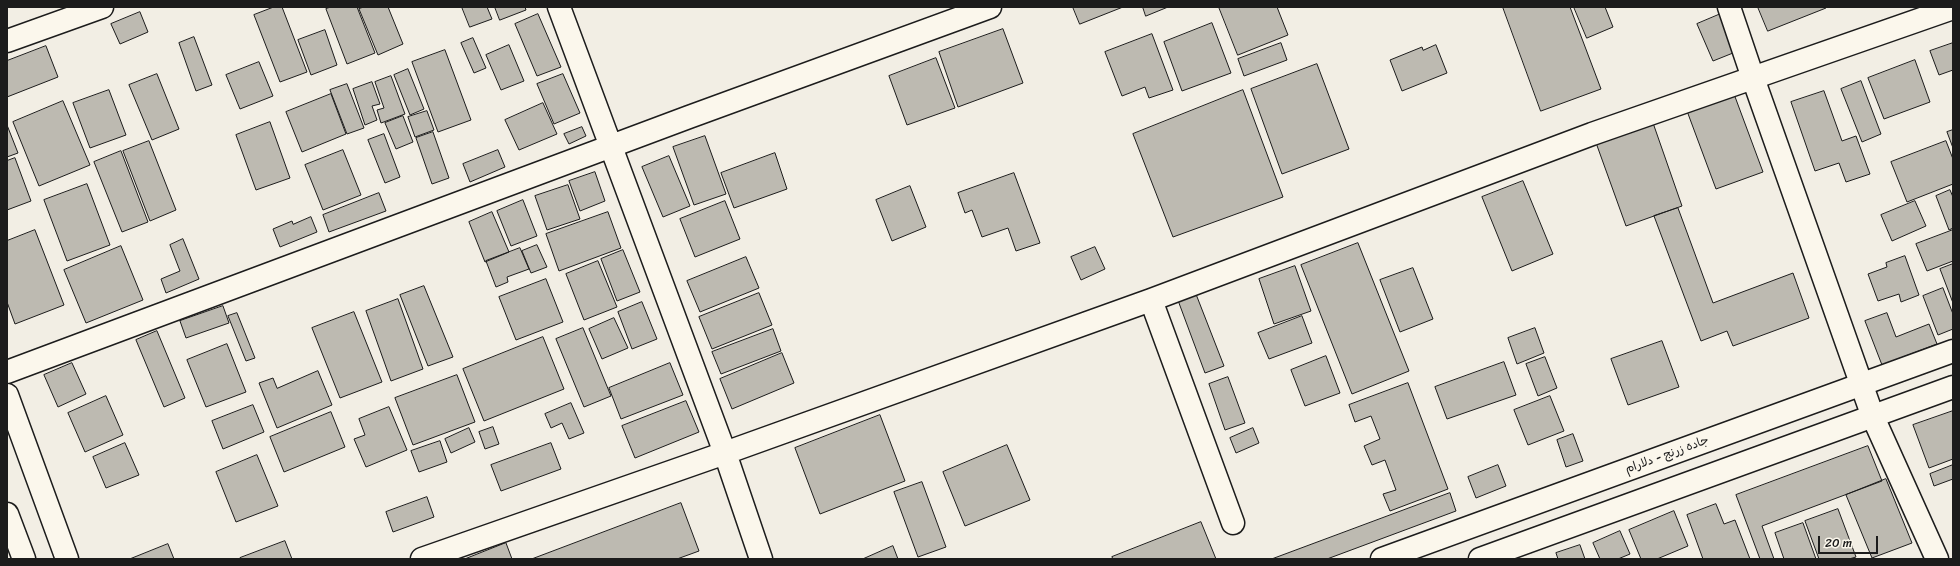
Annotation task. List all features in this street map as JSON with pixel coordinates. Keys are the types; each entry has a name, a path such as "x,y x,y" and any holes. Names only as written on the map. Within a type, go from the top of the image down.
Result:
{"main road":[{"path":"7,41 102,7"},
{"path":"558,7 612,147 725,453 762,559"},
{"path":"7,372 689,117 990,7"},
{"path":"1729,7 1872,416 1937,559"},
{"path":"422,559 725,453 1151,300 1592,134 1953,8"},
{"path":"1151,300 1233,523"},
{"name":"جاده زرنج - دلارام","path":"1382,559 1953,351"},
{"path":"1480,559 1953,387"},
{"path":"7,395 67,559"},
{"path":"7,514 24,559"}],"building":[{"path":"274,7 282,7 307,72 280,82 254,15"},
{"path":"331,7 357,7 375,53 347,64 326,9"},
{"path":"364,7 388,7 403,44 378,55 359,9"},
{"path":"462,7 487,7 492,19 470,27"},
{"path":"495,7 525,7 526,10 500,20"},
{"path":"1073,7 1123,7 1080,24"},
{"path":"1143,7 1168,7 1146,16"},
{"path":"1219,7 1277,7 1288,35 1238,55"},
{"path":"1503,7 1570,7 1601,89 1541,111"},
{"path":"1574,7 1605,7 1613,27 1587,38"},
{"path":"1758,7 1826,7 1826,8 1768,31"},
{"path":"140,12 148,32 120,44 111,24"},
{"path":"1723,13 1738,51 1713,61 1697,24"},
{"path":"538,14 561,67 537,76 515,24"},
{"path":"1212,23 1231,73 1182,91 1164,42"},
{"path":"1003,29 1023,83 958,107 939,52"},
{"path":"325,30 337,65 311,75 298,40"},
{"path":"1152,34 1173,90 1149,98 1145,87 1122,96 1105,52"},
{"path":"194,37 212,85 196,91 179,43"},
{"path":"473,38 486,68 474,73 461,43"},
{"path":"1281,43 1287,60 1244,76 1238,59"},
{"path":"1953,43 1953,70 1939,75 1930,51"},
{"path":"509,45 524,81 501,90 486,55"},
{"path":"1436,45 1447,73 1402,91 1390,60 1422,47 1423,50"},
{"path":"46,46 58,77 7,97 7,61"},
{"path":"445,50 471,120 438,132 412,62"},
{"path":"936,58 955,108 907,125 889,76"},
{"path":"1915,60 1930,102 1884,119 1868,78"},
{"path":"259,62 273,96 240,109 226,75"},
{"path":"1317,64 1349,149 1282,174 1251,89"},
{"path":"408,69 424,109 410,115 394,75"},
{"path":"157,74 179,129 152,140 129,85"},
{"path":"563,74 580,113 554,124 537,84"},
{"path":"391,76 405,114 381,123 377,110 384,108 375,82"},
{"path":"1861,81 1881,134 1862,142 1841,89"},
{"path":"372,82 380,104 372,106 377,120 365,125 353,89"},
{"path":"347,84 364,128 347,134 330,90"},
{"path":"109,90 126,135 90,148 73,103"},
{"path":"1243,90 1283,197 1173,237 1133,134"},
{"path":"1824,91 1842,141 1856,136 1870,174 1846,182 1839,163 1815,171 1791,102"},
{"path":"331,94 346,134 302,152 286,112"},
{"path":"1734,94 1763,172 1716,189 1687,111"},
{"path":"63,101 90,165 39,186 13,122"},
{"path":"543,103 557,134 519,150 505,120"},
{"path":"427,111 434,130 415,137 408,117"},
{"path":"403,116 413,142 396,149 385,123"},
{"path":"1652,120 1682,206 1626,226 1595,140"},
{"path":"270,122 290,178 256,190 236,135"},
{"path":"7,125 18,153 7,157"},
{"path":"582,127 586,136 569,144 564,134"},
{"path":"1953,130 1953,148 1947,132"},
{"path":"433,132 449,178 432,184 416,138"},
{"path":"384,134 400,177 385,183 368,140"},
{"path":"705,136 726,194 694,205 673,147"},
{"path":"149,141 176,210 150,221 123,151"},
{"path":"1946,141 1953,159 1953,184 1907,202 1891,162"},
{"path":"343,150 361,195 323,210 305,165"},
{"path":"498,150 505,167 470,182 463,164"},
{"path":"121,151 148,222 122,232 94,162"},
{"path":"775,153 787,189 734,208 721,173"},
{"path":"669,156 690,206 663,217 642,167"},
{"path":"15,158 31,201 7,210 7,161"},
{"path":"595,172 605,201 580,211 569,181"},
{"path":"1014,173 1040,243 1016,251 1008,228 982,237 972,210 965,213 958,193"},
{"path":"1523,181 1553,254 1512,271 1482,197"},
{"path":"87,184 110,245 67,261 44,200"},
{"path":"568,185 580,219 547,230 535,196"},
{"path":"910,186 926,227 892,241 876,200"},
{"path":"1950,190 1953,197 1953,228 1949,230 1936,196"},
{"path":"379,193 386,211 329,232 323,215"},
{"path":"523,200 537,236 511,246 497,211"},
{"path":"725,201 740,239 695,257 680,219"},
{"path":"1915,201 1926,226 1892,241 1881,215"},
{"path":"1678,208 1713,303 1793,273 1809,318 1733,346 1727,331 1701,341 1654,216"},
{"path":"492,212 509,252 485,262 469,222"},
{"path":"608,212 621,248 559,271 546,234"},
{"path":"311,217 317,232 280,247 273,229 292,221 293,224"},
{"path":"35,230 64,305 15,324 7,302 7,241"},
{"path":"1953,230 1953,261 1927,271 1916,244"},
{"path":"183,239 199,279 166,293 161,279 180,271 170,245"},
{"path":"1358,243 1409,371 1352,394 1301,265"},
{"path":"537,245 547,267 531,273 522,251"},
{"path":"121,246 143,300 86,323 64,270"},
{"path":"1095,247 1105,269 1081,280 1071,257"},
{"path":"520,248 529,269 507,277 508,282 496,287 486,261"},
{"path":"623,250 640,292 617,301 601,259"},
{"path":"1905,256 1919,295 1901,302 1899,294 1878,301 1868,274 1887,267 1886,263"},
{"path":"746,257 759,288 700,312 687,281"},
{"path":"598,261 617,307 584,320 566,274"},
{"path":"1953,264 1953,303 1940,269"},
{"path":"1295,266 1311,311 1274,324 1259,279"},
{"path":"1413,268 1433,319 1400,332 1380,280"},
{"path":"546,279 563,322 516,340 499,297"},
{"path":"424,286 453,357 428,366 400,295"},
{"path":"1943,288 1953,314 1953,329 1938,335 1923,296"},
{"path":"1194,289 1224,366 1205,373 1176,295"},
{"path":"759,293 772,325 712,349 699,317"},
{"path":"398,299 423,369 391,381 366,311"},
{"path":"642,302 657,339 632,349 618,312"},
{"path":"223,306 229,323 186,338 180,321"},
{"path":"354,312 382,382 340,398 312,328"},
{"path":"237,313 255,358 246,361 228,316"},
{"path":"1887,313 1896,337 1929,324 1937,344 1882,365 1865,321"},
{"path":"1302,316 1312,343 1269,359 1258,333"},
{"path":"614,318 628,348 602,359 589,329"},
{"path":"583,328 611,396 584,407 556,339"},
{"path":"1535,328 1544,353 1517,364 1508,338"},
{"path":"773,329 781,351 721,374 712,352"},
{"path":"157,331 185,398 164,407 136,340"},
{"path":"543,337 564,389 484,421 463,369"},
{"path":"1662,341 1679,387 1628,405 1611,359"},
{"path":"227,344 246,392 206,407 187,360"},
{"path":"782,353 794,383 732,409 720,379"},
{"path":"1326,356 1340,393 1305,406 1291,370"},
{"path":"1545,357 1557,388 1538,396 1526,364"},
{"path":"1504,362 1516,395 1447,419 1435,387"},
{"path":"72,363 86,394 58,407 44,375"},
{"path":"670,363 683,395 621,419 609,388"},
{"path":"318,371 332,405 277,428 259,383 273,378 277,388"},
{"path":"457,375 475,422 413,445 395,398"},
{"path":"1228,377 1245,423 1225,430 1209,384"},
{"path":"1408,383 1448,489 1390,511 1383,494 1396,490 1385,460 1372,465 1364,446 1380,439 1371,416 1355,422 1349,405"},
{"path":"106,396 123,435 85,452 68,413"},
{"path":"1550,396 1564,431 1528,445 1514,410"},
{"path":"686,401 699,432 635,458 622,426"},
{"path":"571,403 584,433 569,439 562,423 551,428 545,414"},
{"path":"253,405 264,432 223,449 212,421"},
{"path":"389,407 407,450 366,467 354,439 365,435 359,419"},
{"path":"1953,411 1953,459 1929,468 1913,425"},
{"path":"331,412 345,447 284,472 270,437"},
{"path":"880,415 905,481 820,514 795,448"},
{"path":"493,427 499,444 485,449 479,432"},
{"path":"469,428 475,442 451,453 445,439"},
{"path":"1253,428 1259,443 1236,453 1230,438"},
{"path":"1573,434 1583,461 1566,467 1557,440"},
{"path":"440,441 447,462 419,472 411,451"},
{"path":"125,443 139,475 106,488 93,457"},
{"path":"551,443 561,469 501,491 491,465"},
{"path":"1007,445 1030,500 965,526 943,472"},
{"path":"1868,446 1882,481 1762,526 1774,559 1760,559 1736,495"},
{"path":"257,455 278,506 236,522 216,472"},
{"path":"1498,465 1506,486 1476,498 1468,477"},
{"path":"1953,465 1953,479 1934,486 1930,474"},
{"path":"1886,479 1912,543 1872,558 1846,495"},
{"path":"922,482 946,547 918,557 894,492"},
{"path":"1450,493 1456,511 1327,559 1272,559"},
{"path":"427,497 434,517 393,532 386,512"},
{"path":"681,503 699,551 677,559 532,559"},
{"path":"1716,504 1724,524 1735,520 1750,559 1703,559 1687,515"},
{"path":"1838,509 1856,557 1849,559 1819,559 1805,521"},
{"path":"1674,511 1688,546 1657,559 1641,559 1629,530"},
{"path":"1201,522 1216,559 1113,559 1112,557"},
{"path":"1803,523 1816,559 1784,559 1775,533"},
{"path":"1620,531 1630,554 1618,559 1600,559 1593,543"},
{"path":"285,541 292,559 240,559 240,558"},
{"path":"506,543 512,559 465,559"},
{"path":"168,544 174,559 130,559"},
{"path":"1580,545 1585,559 1558,559 1556,553"},
{"path":"893,546 898,559 863,559"}]}
